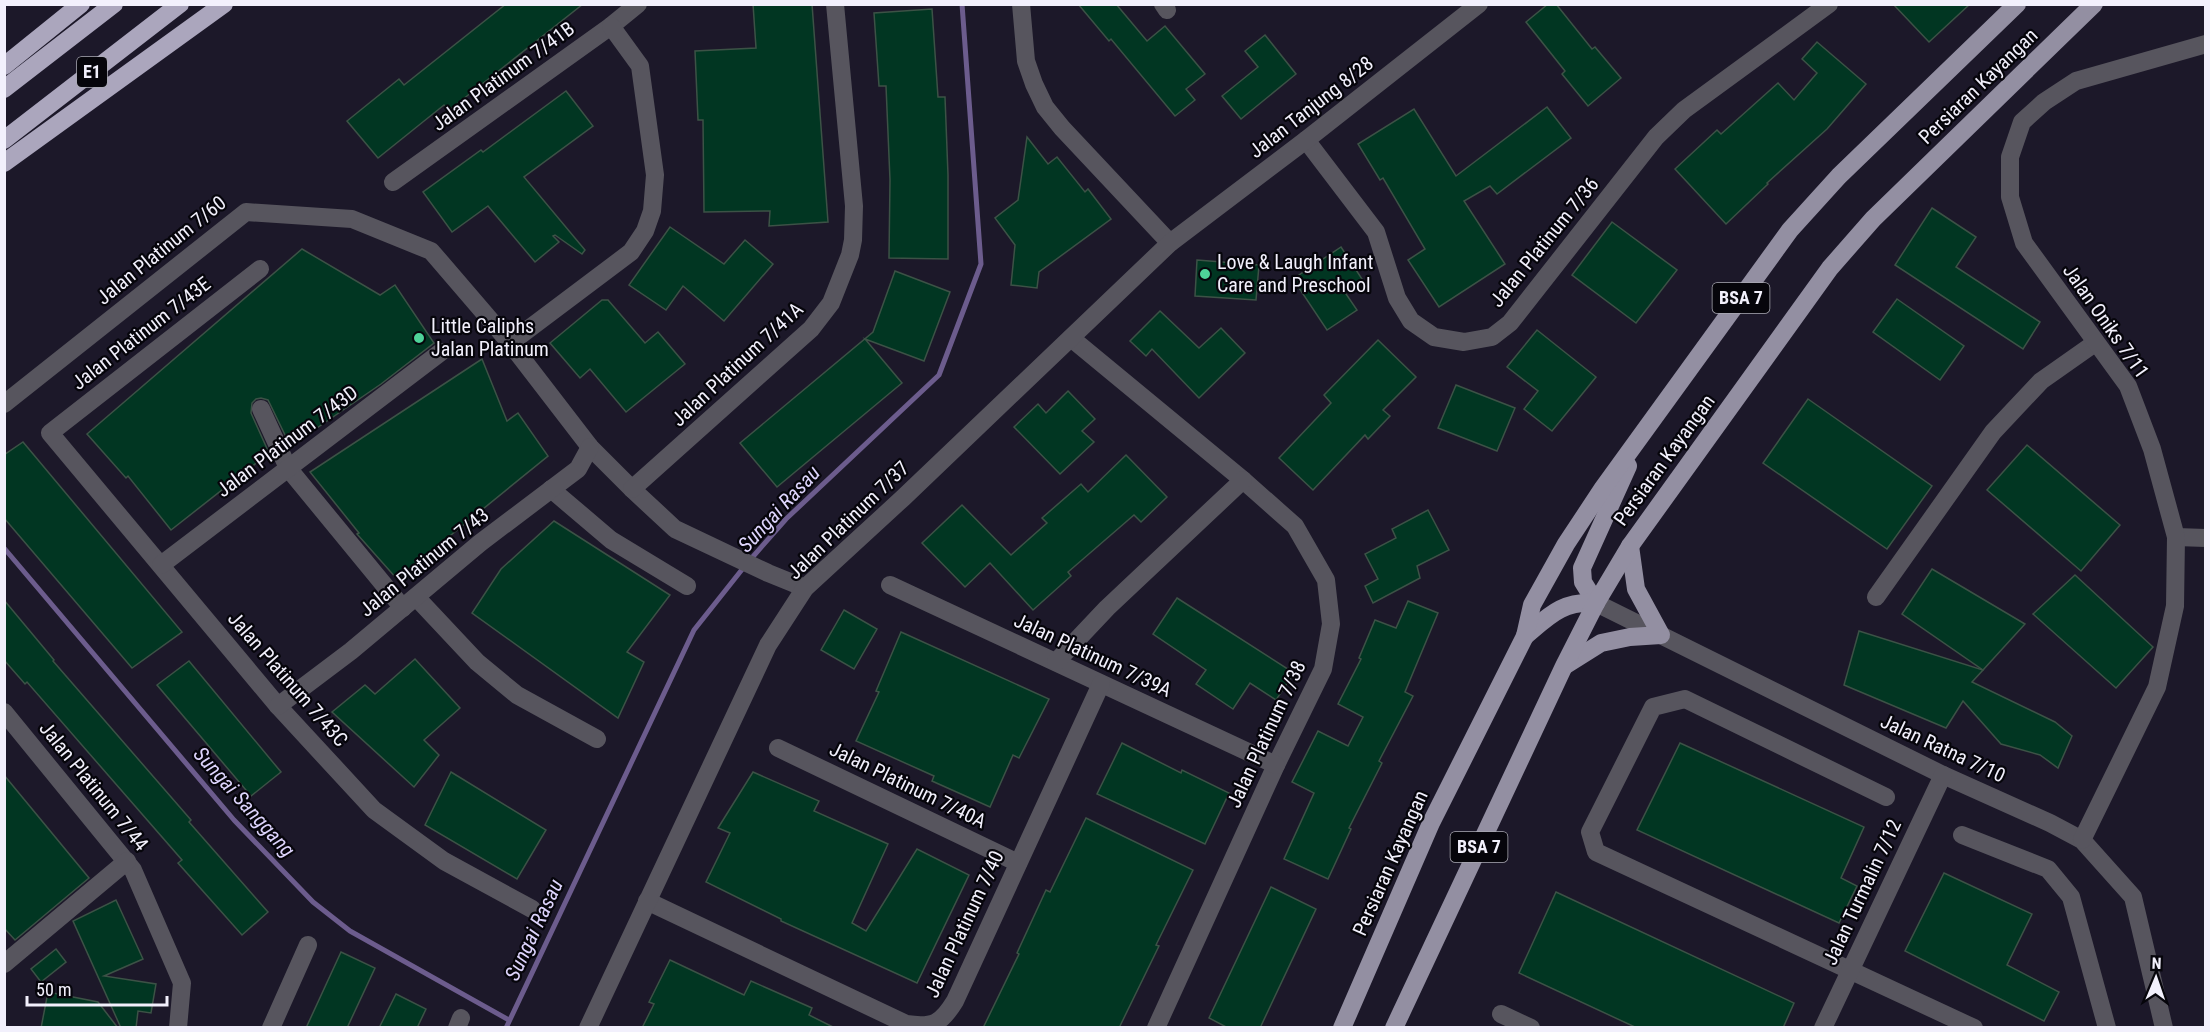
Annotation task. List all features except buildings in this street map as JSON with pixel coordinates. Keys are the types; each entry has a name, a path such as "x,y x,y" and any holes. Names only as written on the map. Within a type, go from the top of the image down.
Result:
{"highway":[{"path":"4,66 81,4"},
{"name":"E1","path":"4,89 114,4"},
{"name":"E1","path":"4,140 180,4"},
{"path":"4,163 224,4"}],"main road":[{"name":"Persiaran Kayangan","path":"1342,1028 1431,823 1525,636 1532,605 1566,544 1603,488 1790,230 1839,176 2017,4"},
{"name":"Persiaran Kayangan","path":"1394,1028 1564,666 1596,603 1630,546 1830,268 1873,219 2094,4"},
{"path":"1596,603 1582,582 1582,568 1643,433"},
{"path":"1564,666 1601,643 1630,637 1661,635 1636,589 1630,546"},
{"path":"1525,636 1557,609 1571,604 1596,603"}],"street":[{"name":"Jalan Platinum 7/41B","path":"393,182 611,26 638,4"},
{"name":"Jalan Platinum 7/41A","path":"632,489 812,329 831,303 850,255 854,206 835,4"},
{"path":"1021,4 1026,61 1045,107 1170,243"},
{"name":"Jalan Platinum 7/36","path":"1306,140 1376,232 1397,298 1411,321 1434,337 1464,342 1492,337 1510,323 1656,137 1684,110 1829,4"},
{"name":"Jalan Tanjung 8/28","path":"1170,243 1306,140 1476,5"},
{"path":"510,343 631,252 645,231 652,211 655,175 640,66 611,26"},
{"name":"Jalan Oniks 7/11","path":"2082,840 2157,687 2175,606 2176,537 2152,449 2128,386 2024,243 2010,197 2010,158 2022,122 2044,102 2076,81 2205,45"},
{"name":"Jalan Platinum 7/60","path":"4,404 246,212 352,219 431,251 510,343 590,447 675,529 805,588"},
{"name":"Jalan Platinum 7/37","path":"588,1028 768,645 805,588 903,498 1170,243"},
{"name":"Jalan Platinum 7/43E","path":"50,433 260,269"},
{"name":"Jalan Platinum 7/38","path":"1071,338 1295,526 1326,580 1331,624 1323,669 1276,765 1156,1028"},
{"path":"1876,597 1993,432 2041,381 2095,343"},
{"name":"Jalan Platinum 7/43D","path":"161,566 441,352"},
{"path":"261,409 288,468 410,602 517,695 597,739"},
{"name":"Jalan Platinum 7/43C","path":"50,433 278,706 374,810 444,861 532,909"},
{"name":"Jalan Platinum 7/43","path":"278,706 351,651 480,543 578,469 590,447"},
{"path":"1056,662 1107,608 1242,480"},
{"path":"551,489 611,540 687,586"},
{"path":"2176,537 2205,538"},
{"name":"Jalan Platinum 7/39A","path":"890,585 1276,765"},
{"name":"Jalan Ratna 7/10","path":"1596,603 1943,775 2050,823 2082,840 2133,897 2164,1028"},
{"name":"Jalan Platinum 7/40","path":"647,901 906,1024 923,1027 944,1018 955,1001 1101,684"},
{"path":"1886,797 1684,699 1653,707 1590,832 1596,852 1974,1028"},
{"name":"Jalan Platinum 7/44","path":"5,713 133,870 182,983 178,1028"},
{"name":"Jalan Platinum 7/40A","path":"778,748 1018,863"},
{"name":"Jalan Turmalin 7/12","path":"1823,1028 1943,775"},
{"path":"1962,835 2048,869 2071,897 2107,1028"},
{"path":"4,964 127,861"},
{"path":"271,1028 308,945"},
{"path":"1501,1014 1531,1028"}],"waterway":[{"name":"Sungai Rasau","path":"750,560 786,519 939,375 981,264 962,4"},
{"name":"Sungai Sanggang","path":"4,548 234,820 313,902 350,931 509,1020"},
{"name":"Sungai Rasau","path":"506,1028 694,630 744,567"}],"place":[{"name":"Love & Laugh Infant Care and Preschool","path":"1205,274"},
{"name":"Little Caliphs Jalan Platinum","path":"419,338"}]}
